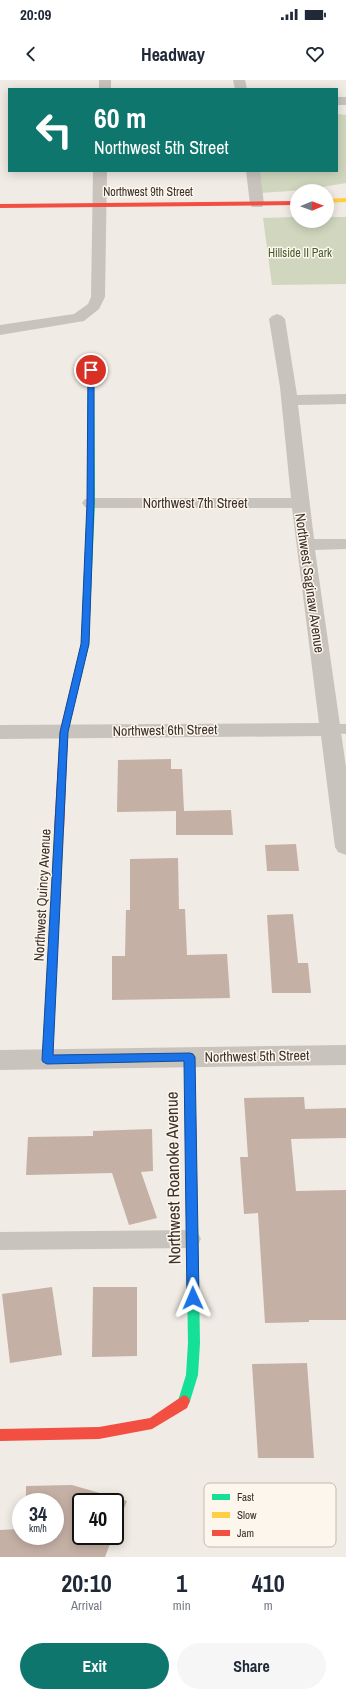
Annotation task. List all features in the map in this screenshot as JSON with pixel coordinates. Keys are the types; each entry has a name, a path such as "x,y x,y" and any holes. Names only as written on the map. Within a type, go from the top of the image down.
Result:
{"street":[{"path":"0,330 78,318 94,306 98,297 98,204 100,172"},
{"path":"253,172 257,204"},
{"path":"334,201 346,200"},
{"name":"Northwest 9th Street","path":"0,206 290,203"},
{"name":"Northwest Saginaw Avenue","path":"277,319 289,400 306,544 338,729 346,847"},
{"path":"64,732 85,644 91,503 91,355"},
{"path":"289,400 346,399"},
{"name":"Northwest 7th Street","path":"91,503 300,503"},
{"path":"306,544 346,544"},
{"name":"Northwest 6th Street","path":"0,732 338,729"},
{"name":"Northwest Quincy Avenue","path":"47,1060 64,732"},
{"name":"Northwest 5th Street","path":"0,1060 346,1055"},
{"name":"Northwest Roanoke Avenue","path":"0,1435 99,1433 152,1423 183,1404 192,1375 194,1343 190,1057"}],"lane":[{"path":"0,1242 192,1239"}],"green space":[{"path":"338,114 346,115 346,183 334,185 290,184 290,191 260,193 257,172 338,172"},
{"name":"Hillside II Park","path":"290,217 290,228 334,228 334,217 346,217 346,284 272,285 263,218"}],"building":[{"path":"171,759 171,769 182,769 184,811 231,810 233,835 176,835 176,811 117,812 118,760"},
{"path":"296,844 299,871 267,871 265,845"},
{"path":"178,858 179,909 185,909 187,955 227,954 230,998 112,1000 112,956 125,956 126,910 130,910 130,859"},
{"path":"293,914 298,963 308,963 311,993 272,993 267,915"},
{"path":"304,1097 305,1109 346,1108 346,1138 291,1139 296,1191 346,1190 346,1320 309,1320 309,1322 265,1323 258,1213 244,1214 240,1157 248,1157 244,1098"},
{"path":"152,1129 153,1171 141,1172 157,1218 129,1225 112,1173 26,1175 28,1137 93,1136 93,1131"},
{"path":"52,1287 62,1355 10,1363 2,1294"},
{"path":"93,1287 137,1287 137,1356 92,1357"},
{"path":"307,1363 314,1458 258,1458 252,1364"},
{"path":"72,1485 100,1493 72,1493 72,1545 110,1545 105,1557 0,1557 0,1530 12,1529 12,1545 64,1545 64,1493 26,1493 26,1486"},
{"path":"124,1500 127,1501 124,1508"}],"traffic: fast":[{"path":"86,617 91,503 91,355"},
{"path":"184,1401 192,1375 194,1343 192,1225"}],"traffic: slow":[{"path":"334,201 346,200"},
{"path":"47,1059 59,830"},
{"path":"190,1057 192,1225"}],"traffic: jam":[{"path":"0,206 290,203"},
{"path":"59,830 64,731 85,644 86,617"},
{"path":"0,1435 99,1433 152,1423 183,1404 184,1401"}],"route":[{"path":"91,370 91,503 85,644 64,732 47,1060 190,1057 193,1298"}]}
